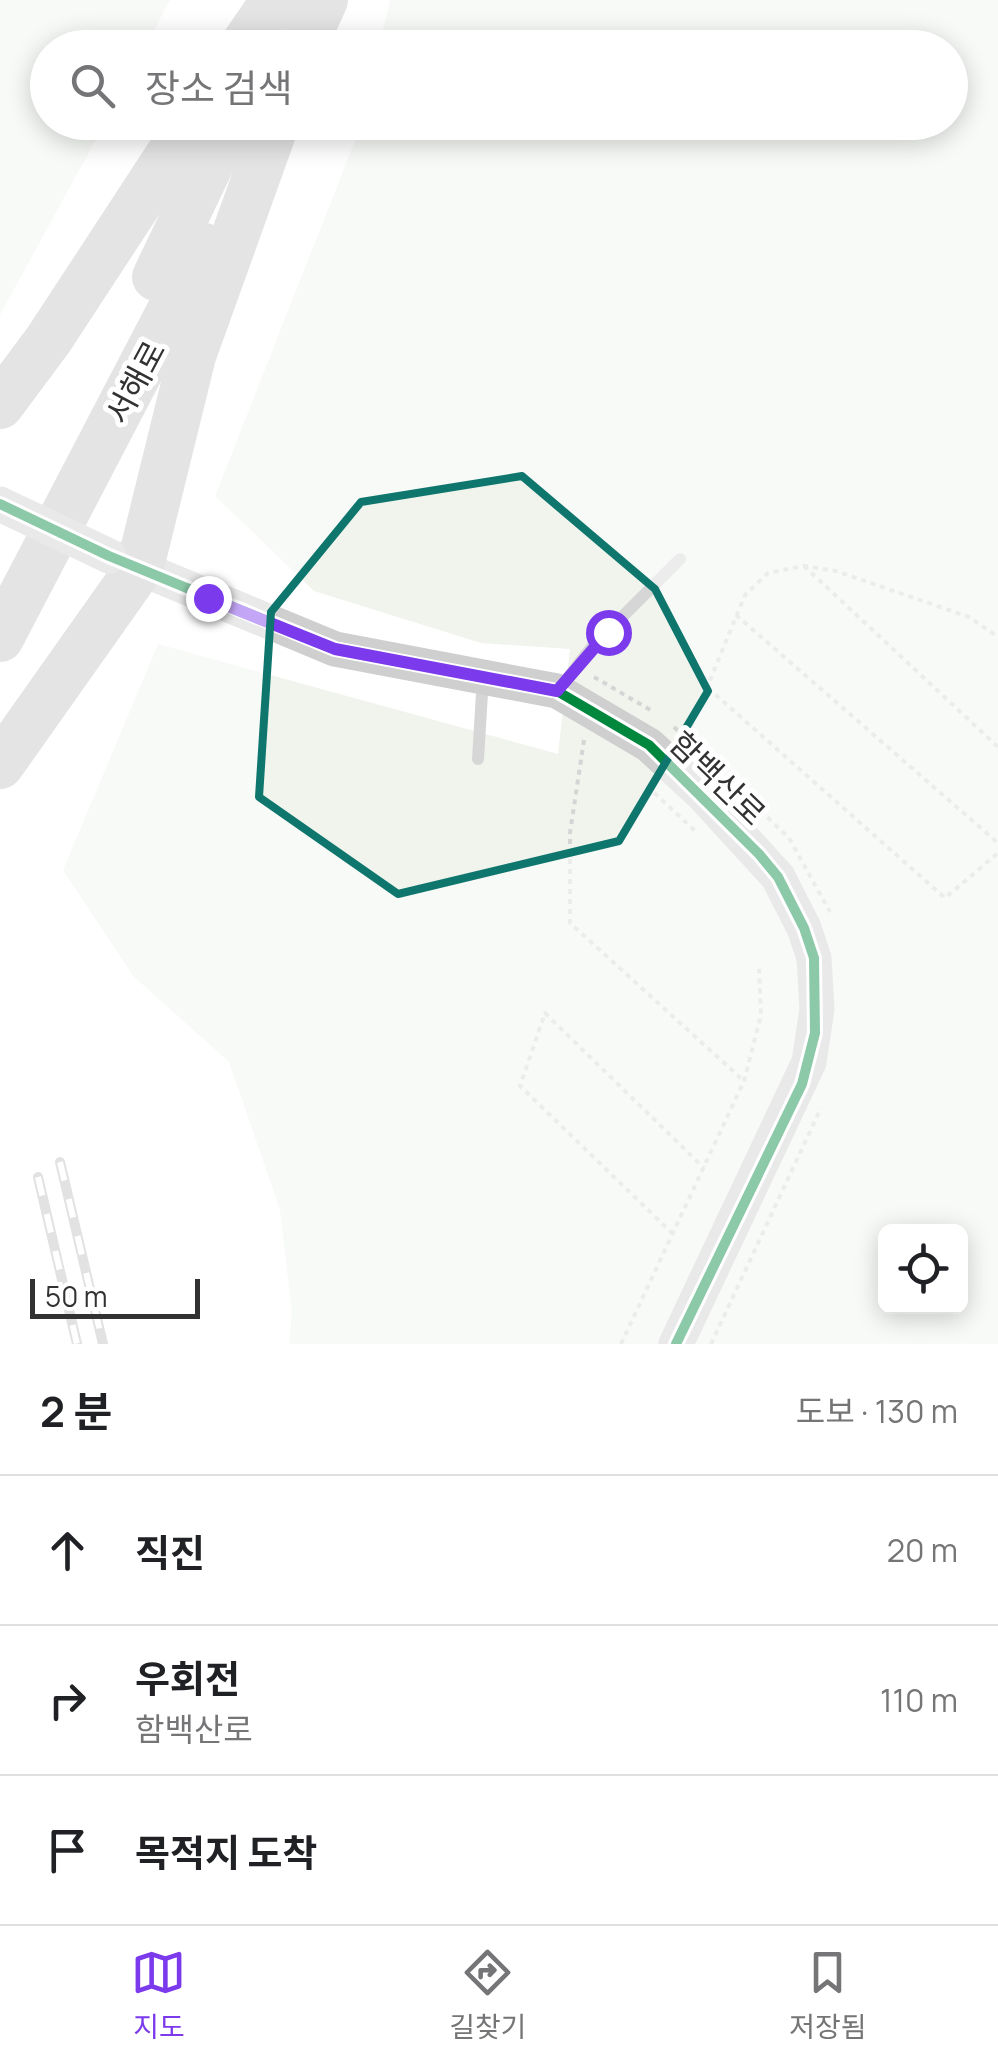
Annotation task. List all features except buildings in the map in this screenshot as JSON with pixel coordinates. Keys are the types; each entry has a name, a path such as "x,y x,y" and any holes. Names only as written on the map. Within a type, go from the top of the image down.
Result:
{"highway":[{"path":"254,30 275,0"},
{"path":"290,0 293,30"},
{"path":"305,30 324,0"},
{"path":"0,405 49,339 178,140"},
{"name":"서해로","path":"0,580 131,328 221,140"},
{"name":"서해로","path":"0,638 165,326 257,140"},
{"path":"0,766 124,561 270,140"}],"street":[{"name":"함백산로","path":"0,504 124,561 335,649 557,691 622,726 703,795 778,877 804,928 814,958 815,1033 802,1084 676,1344"}],"lane":[{"path":"557,691 592,647 680,560"},
{"path":"478,759 484,675"}],"path":[{"path":"804,566 998,747"},
{"path":"687,736 736,615 753,583 768,573 804,566 836,571 968,617 998,638"},
{"path":"736,615 998,842"},
{"path":"706,687 945,898 998,853"},
{"path":"595,742 585,736 570,832 570,923 744,1081"},
{"path":"643,782 695,832"},
{"path":"621,1344 744,1081 760,1025 759,969"},
{"path":"673,1234 520,1086 545,1013 704,1168"}],"highlighted area":[{"path":"522,476 655,589 708,691 619,841 398,894 259,797 271,612 361,502"}],"shaded area":[{"path":"0,0 170,0 154,30 30,30 30,140 96,140 0,315"},
{"path":"390,0 998,0 998,1344 289,1344 292,1313 280,1210 229,1062 133,976 63,870 158,644 558,754 570,649 481,643 314,591 215,496 355,140 968,140 968,30 383,30"}],"railway":[{"path":"60,1162 103,1344"},
{"path":"38,1177 77,1344"}],"cycle path":[{"path":"0,504 109,556 335,649 557,691 649,745 778,877 804,928 814,958 815,1033 802,1084 676,1344"}],"route":[{"path":"208,598 294,634 376,660 523,681 557,691 608,632"}]}
